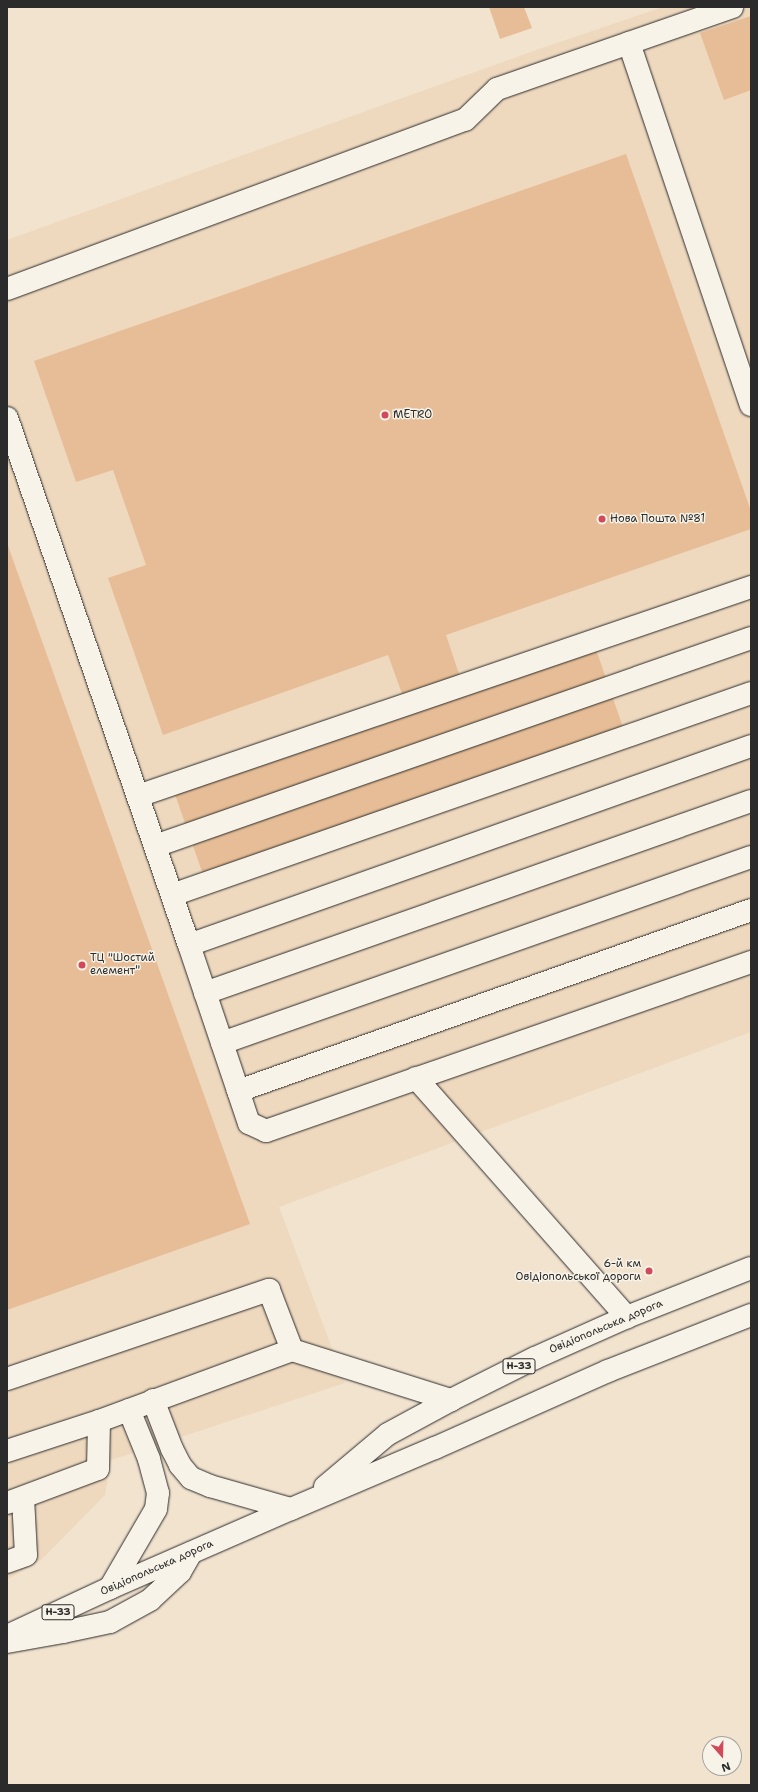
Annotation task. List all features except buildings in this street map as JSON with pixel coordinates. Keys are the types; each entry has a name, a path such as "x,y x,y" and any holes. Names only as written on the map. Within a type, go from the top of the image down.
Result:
{"main road":[{"path":"7,289 465,120 497,89 732,7"},
{"path":"629,43 751,405"},
{"path":"7,418 249,1123 266,1131 751,962"},
{"path":"138,796 751,587"},
{"path":"155,846 751,638"},
{"path":"172,895 751,693"},
{"path":"189,945 751,746"},
{"path":"205,993 751,801"},
{"path":"222,1043 751,857"},
{"path":"238,1090 751,910"},
{"path":"416,1078 627,1317"},
{"path":"712,1282 751,1264"},
{"name":"Овідіопольська дорога","path":"299,1505 388,1434 451,1400 536,1358 627,1317 712,1282 751,1268"},
{"path":"7,1379 269,1290 292,1350"},
{"name":"Овідіопольська дорога","path":"7,1636 110,1588 299,1505 435,1448 614,1368 751,1315"},
{"path":"7,1451 99,1421 292,1350 451,1400"},
{"path":"153,1400 172,1450 180,1465 191,1478 210,1486 299,1505"},
{"path":"110,1588 156,1509 158,1493 149,1459 129,1410"},
{"path":"7,1562 26,1555 15,1500 98,1469 99,1421"},
{"path":"7,1642 110,1622 150,1600 180,1572 191,1553"}],"shaded area":[{"path":"663,7 751,7 751,1032 279,1207 345,1383 111,1460 105,1495 42,1559 7,1580 7,240 539,49"}],"place":[{"name":"METRO","path":"385,415"},
{"name":"Нова Пошта №81","path":"602,519"},
{"name":"ТЦ \"Шостий елемент\"","path":"82,965"},
{"name":"6-й км Овідіопольської дороги","path":"649,1271"}]}
